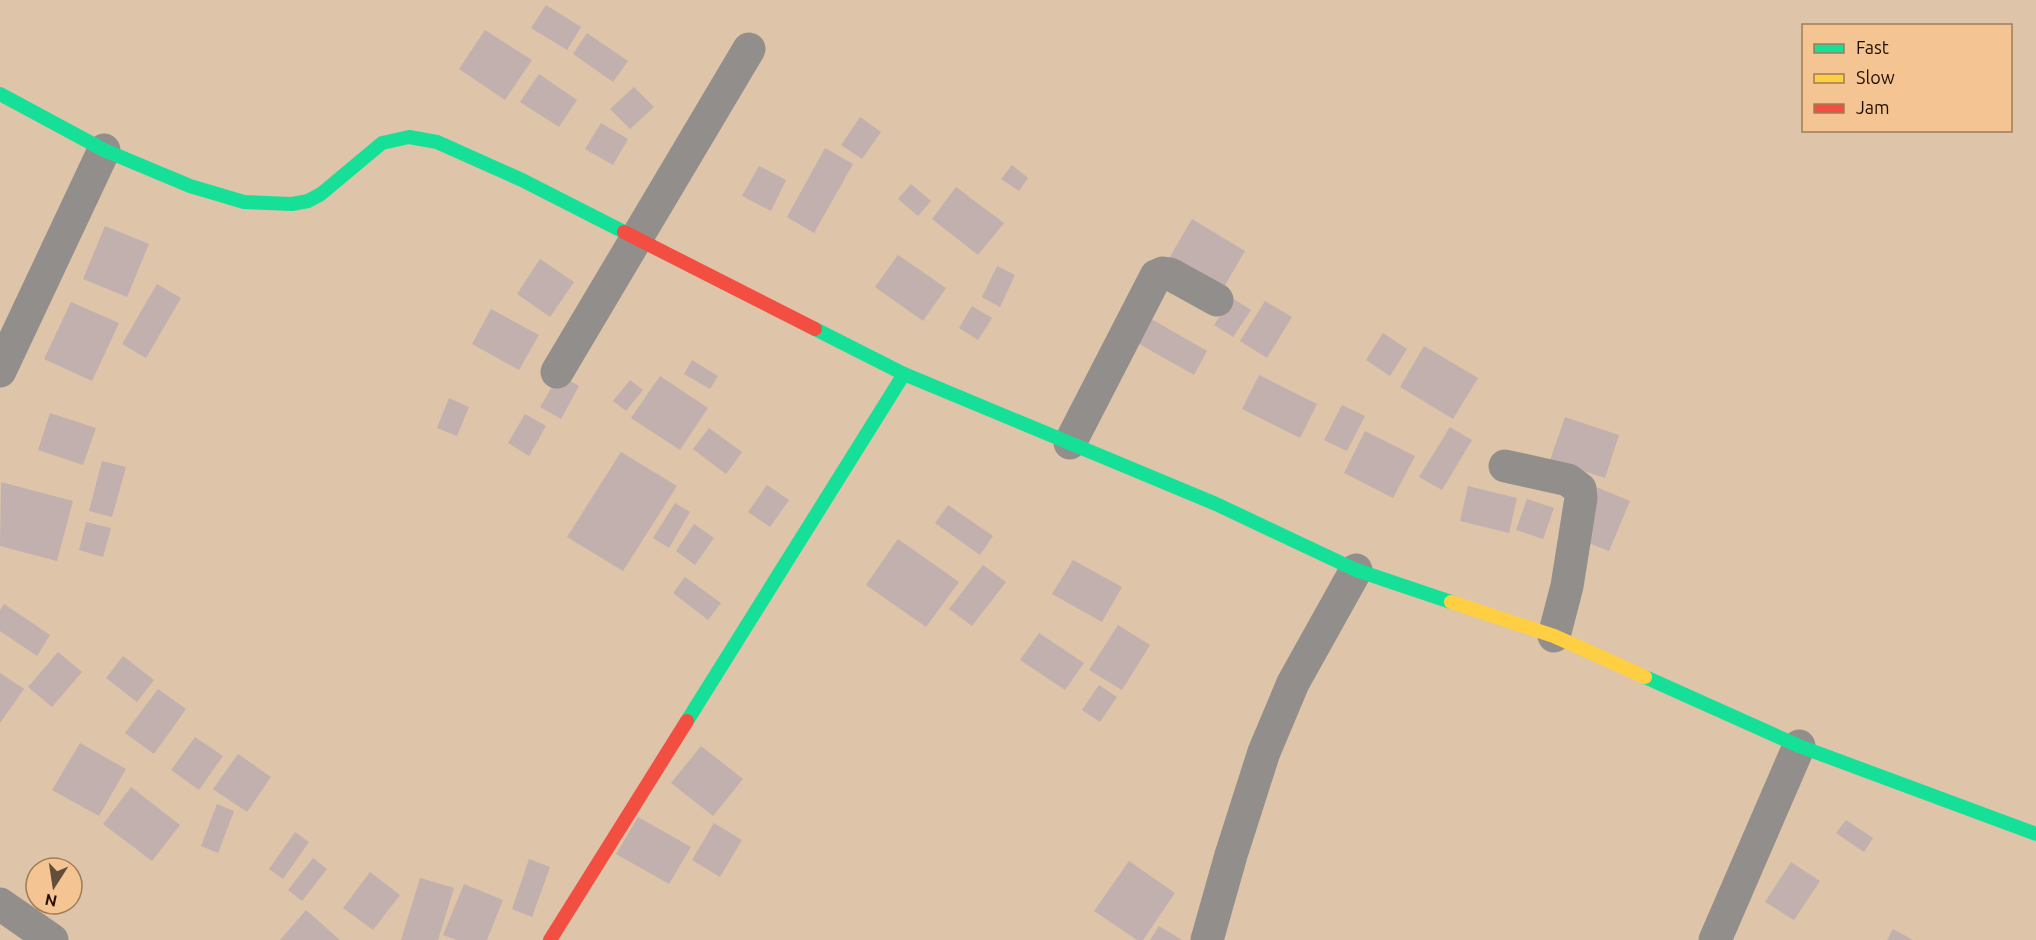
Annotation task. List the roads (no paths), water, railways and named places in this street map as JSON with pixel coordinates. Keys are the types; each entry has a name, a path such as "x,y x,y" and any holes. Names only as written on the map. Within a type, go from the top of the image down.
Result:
{"street":[{"path":"556,372 749,49"},
{"path":"0,94 104,150 190,186 244,202 292,204 308,201 321,194 382,143 409,137 436,142 522,180 637,237 904,374 1216,504 1356,570 1554,636 1799,746 2036,834"},
{"path":"0,371 104,150"},
{"path":"1070,443 1156,276 1163,273 1170,274 1217,300"},
{"path":"550,940 904,374"},
{"path":"1505,466 1568,480 1580,489 1581,498 1567,586 1554,636"},
{"path":"1207,940 1264,752 1293,684 1356,570"},
{"path":"1715,940 1799,746"},
{"path":"0,904 52,940"}]}
